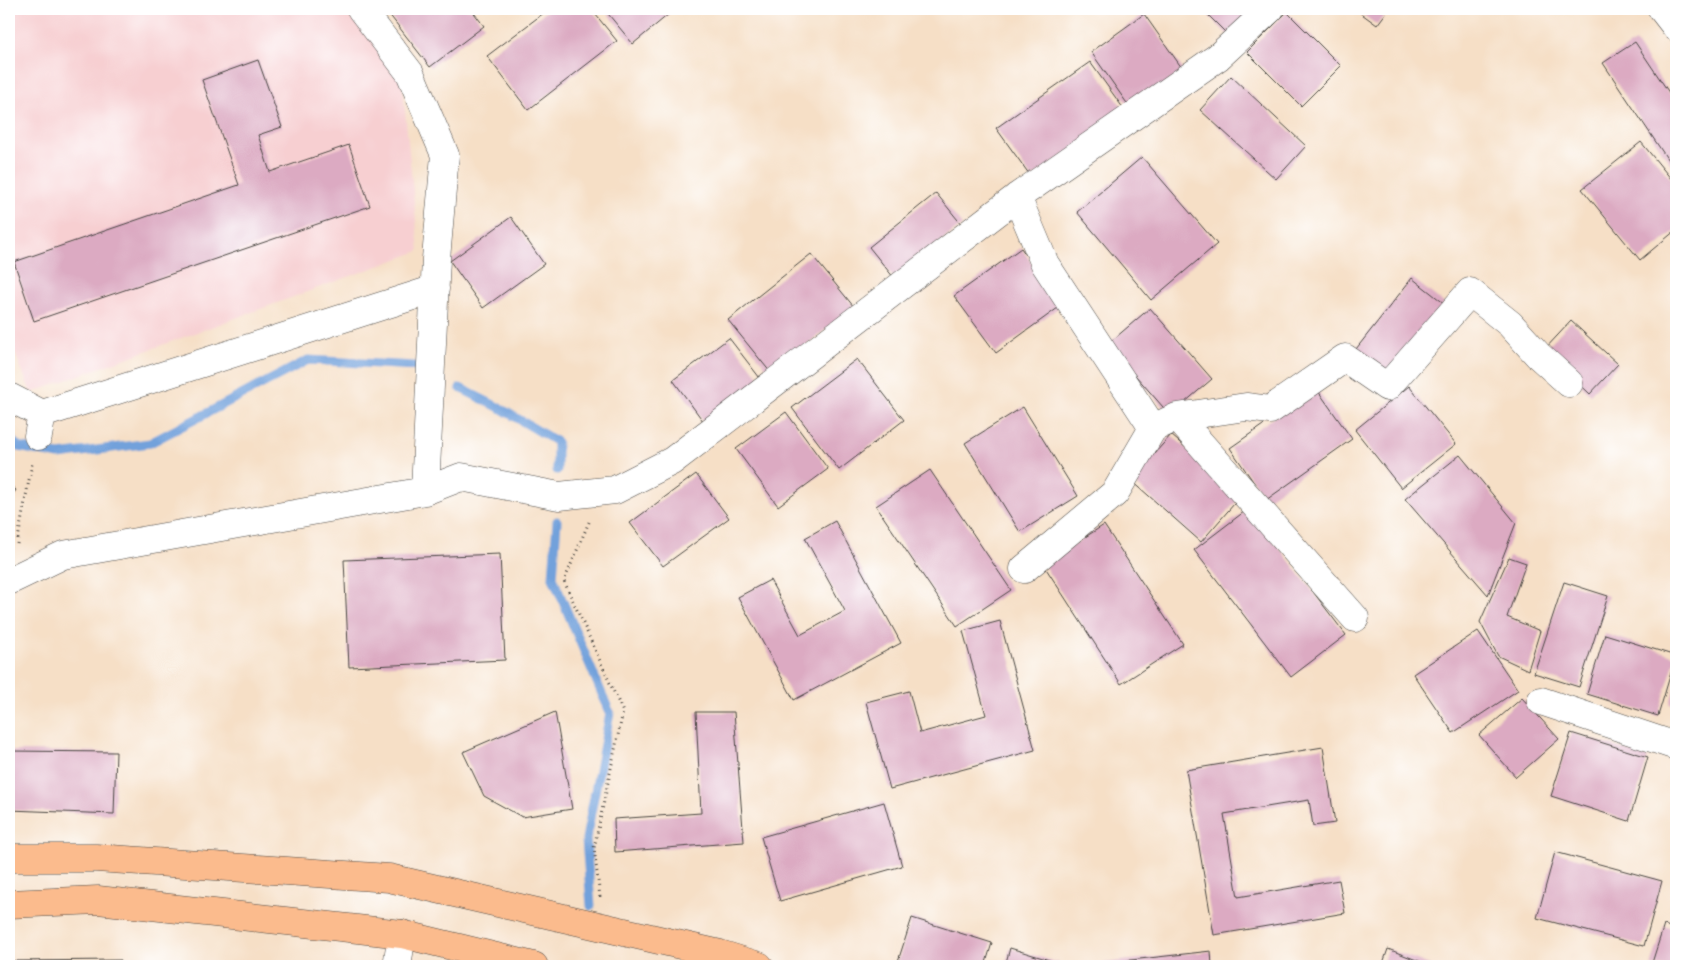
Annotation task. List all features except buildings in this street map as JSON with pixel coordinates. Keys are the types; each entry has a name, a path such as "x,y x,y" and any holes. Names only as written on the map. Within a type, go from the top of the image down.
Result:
{"main road":[{"path":"9,858 96,858 389,878 720,954 759,966"},
{"path":"9,904 98,900 402,934 534,966"}],"street":[{"path":"361,9 410,73 445,155 434,289 426,491"},
{"path":"10,580 63,554 426,491 461,477 559,496 615,490 672,461 1018,197 1218,57 1270,9"},
{"path":"1662,9 1676,27"},
{"path":"1018,197 1045,264 1165,422 1355,618"},
{"path":"9,396 40,425 434,289"},
{"path":"1024,568 1115,492 1165,422 1246,407 1270,410 1345,358 1387,387 1470,292 1510,324 1538,355 1570,384"},
{"path":"1541,701 1676,746"},
{"path":"397,966 402,934"}],"path":[{"path":"10,580 30,472"},
{"path":"602,492 564,582 622,712 594,848 604,927"}],"shaded area":[{"path":"9,9 353,9 402,81 419,251 31,393 9,338"}],"waterway":[{"path":"9,438 19,447 59,455 150,443 308,360 415,366"},
{"path":"460,388 500,408 557,442 557,470"},
{"path":"557,521 553,578 610,713 586,839 591,906"}]}
